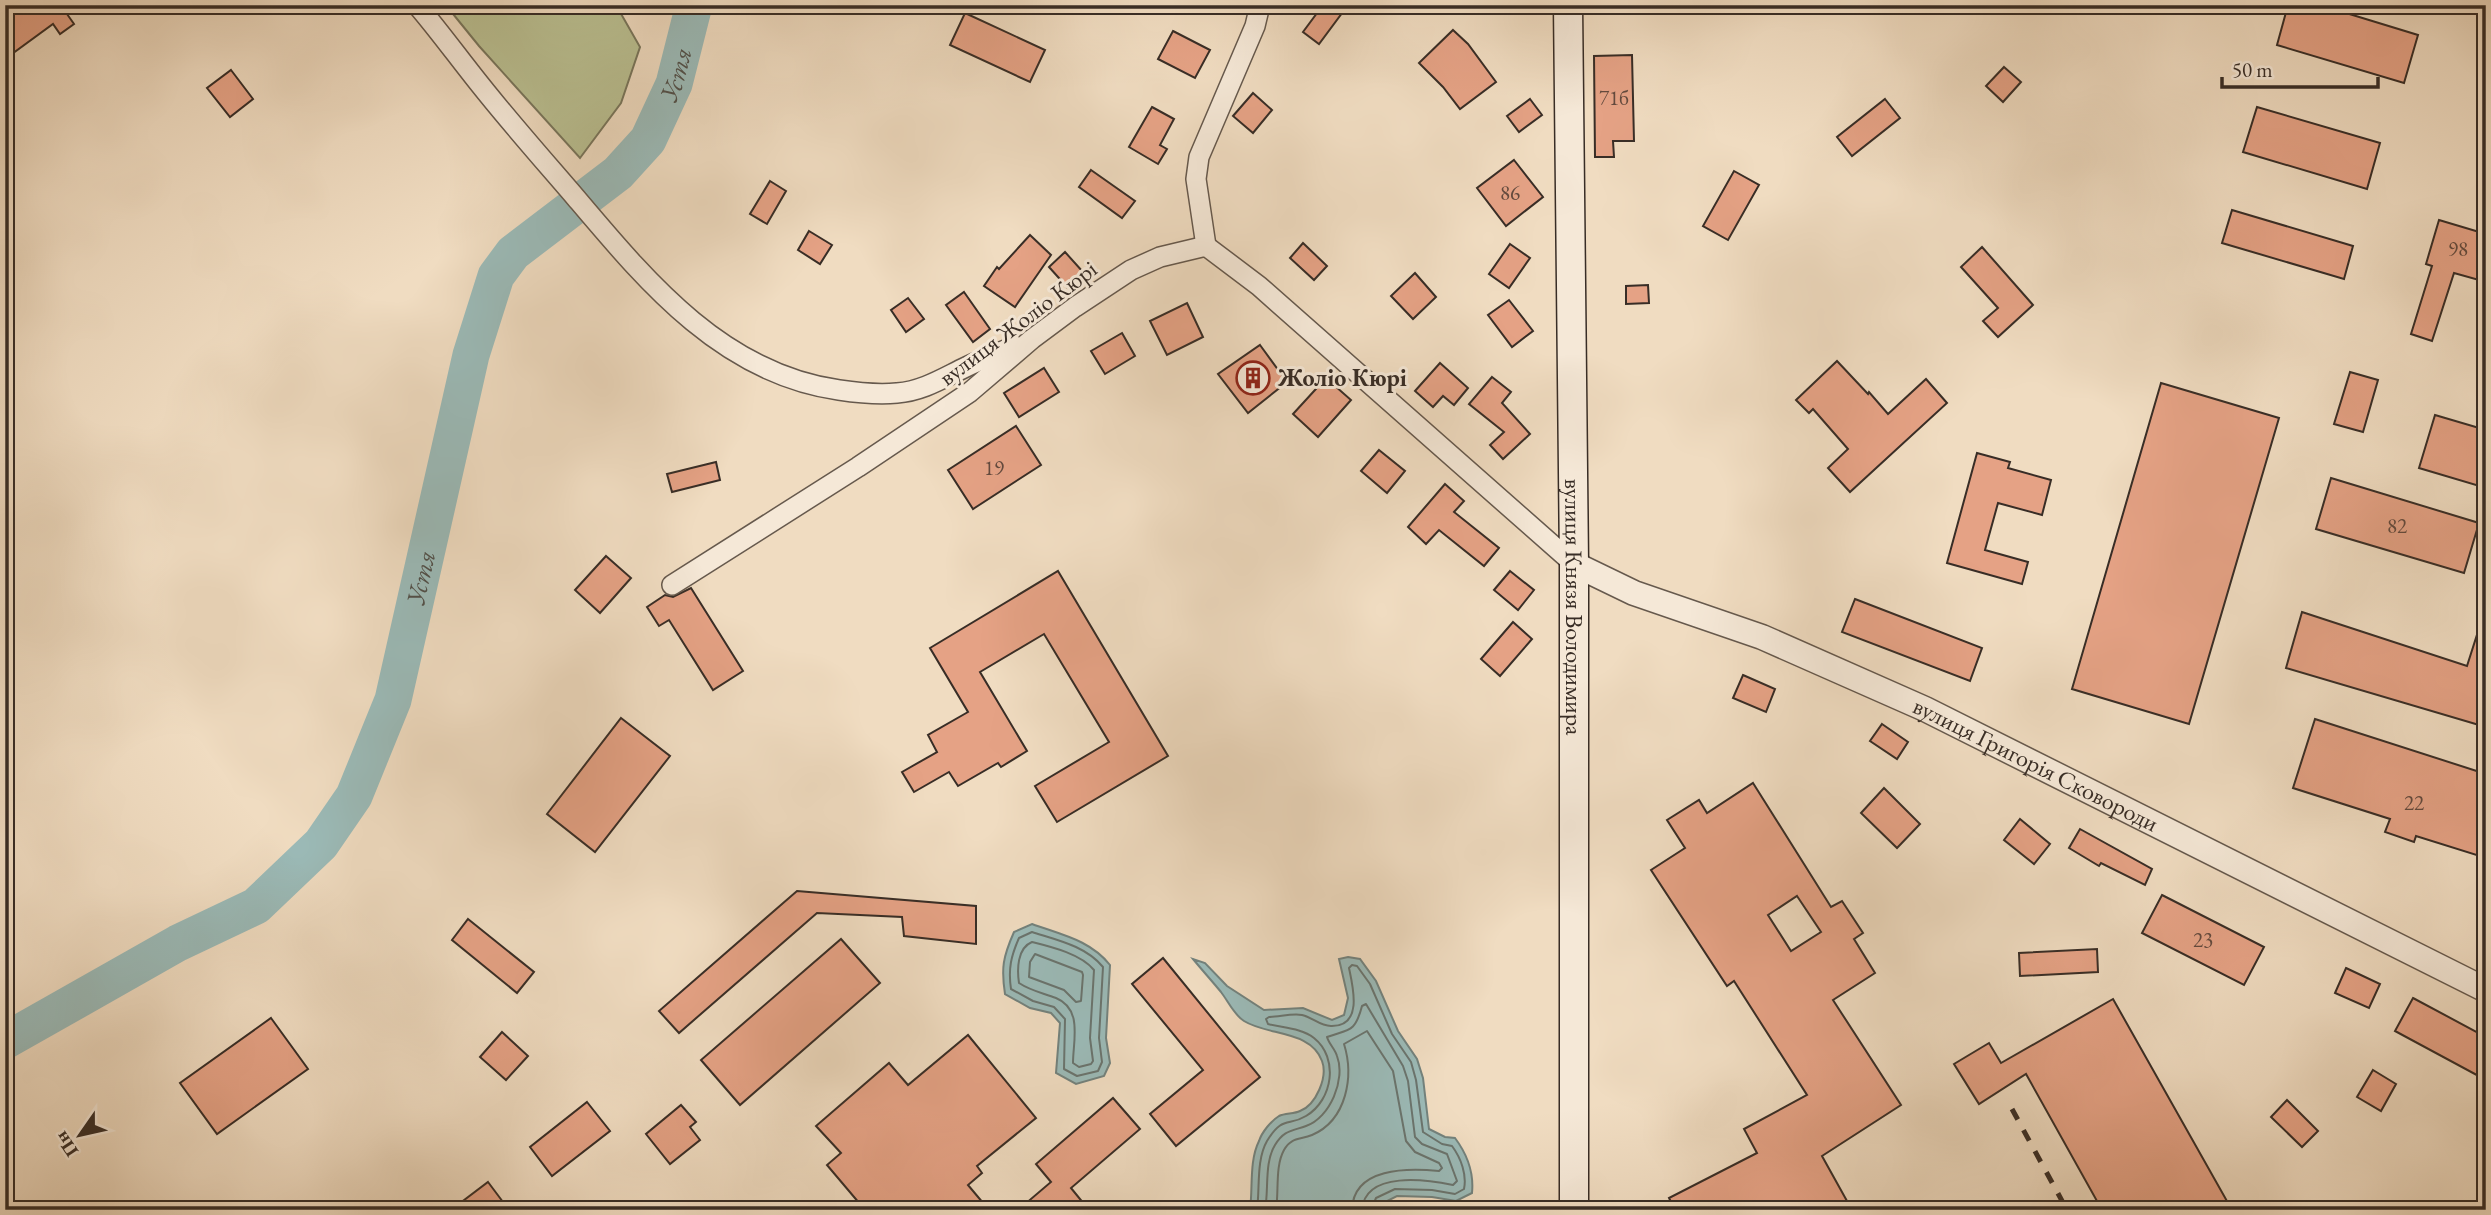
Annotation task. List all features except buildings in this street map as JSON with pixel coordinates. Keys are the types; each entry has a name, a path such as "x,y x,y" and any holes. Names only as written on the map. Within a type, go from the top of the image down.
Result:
{"main road":[{"name":"вулиця Князя Володимира","path":"1568,5 1574,564 1574,1210"}],"street":[{"path":"417,5 527,141 663,296 714,340 767,370 824,388 871,395 899,393 919,389 1032,339"},
{"path":"1260,5 1255,26 1199,157 1196,179 1206,246 1259,286 1574,564"},
{"name":"вулиця Жоліо Кюрі","path":"672,585 970,392 1032,339 1131,271 1160,257 1206,246"},
{"name":"вулиця Григорія Сковороди","path":"1574,564 1634,593 1762,637 1926,709 2486,990"}],"green space":[{"path":"453,5 616,5 640,47 621,103 580,158 479,46 449,9"}],"water":[{"path":"1032,924 1084,944 1110,965 1106,1038 1110,1063 1104,1076 1076,1084 1056,1073 1060,1023 1051,1013 1030,1008 1005,994 1004,963 1010,941 1014,932"},
{"path":"1193,959 1205,963 1227,986 1264,1010 1303,1008 1332,1020 1344,1015 1348,998 1339,959 1360,959 1376,981 1398,1031 1417,1059 1423,1078 1429,1129 1445,1137 1455,1138 1471,1171 1472,1193 1456,1201 1397,1196 1381,1204 1376,1210 1250,1210 1253,1166 1260,1138 1279,1116 1306,1108 1316,1097 1322,1082 1322,1061 1309,1044 1254,1026 1240,1018"}],"waterway":[{"name":"Устя","path":"5,1041 178,943 256,906 321,844 354,796 393,700 471,355 496,276 513,253 618,173 648,140 674,84 694,5"}],"railway":[{"path":"2012,1109 2067,1210"}],"place":[{"name":"Жоліо Кюрі","path":"1253,378"}]}
